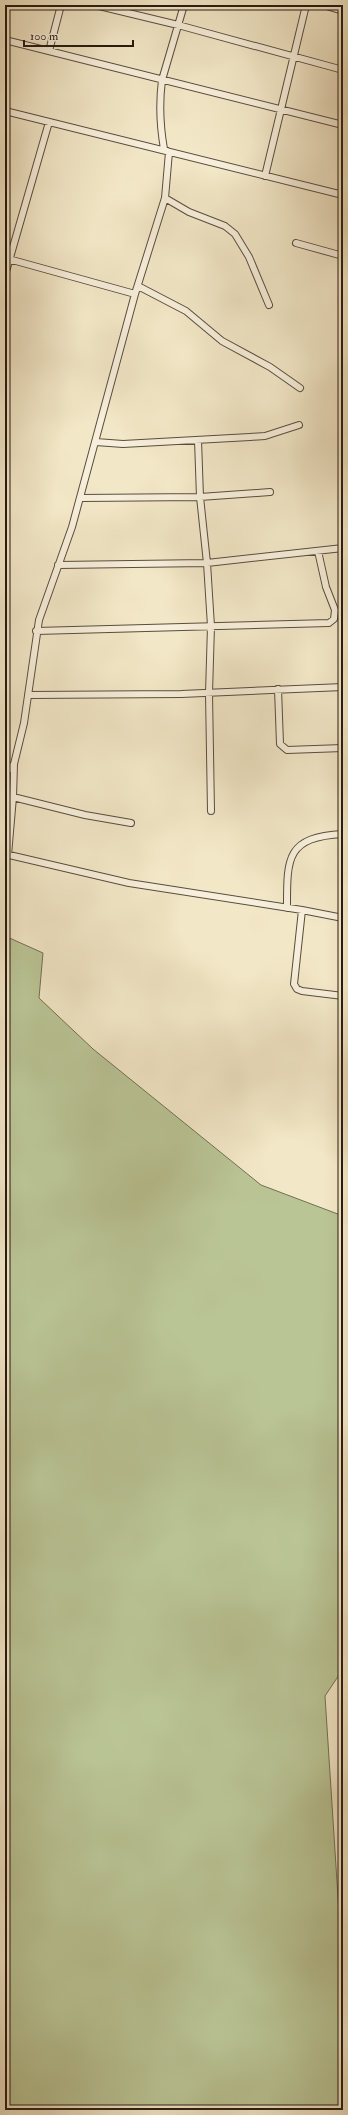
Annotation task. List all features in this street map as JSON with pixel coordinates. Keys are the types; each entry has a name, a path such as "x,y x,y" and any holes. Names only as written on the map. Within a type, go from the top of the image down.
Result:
{"street":[{"path":"49,51 62,5"},
{"path":"95,5 178,25 343,70"},
{"path":"170,152 164,148 161,131 162,80 184,5"},
{"path":"265,176 306,5"},
{"path":"323,5 343,10"},
{"path":"5,40 343,125"},
{"path":"5,111 343,196"},
{"path":"5,275 7,258 49,122"},
{"path":"170,152 166,198 135,294 80,498 36,631 28,694 14,764 13,797 7,855 129,883 302,910 343,918"},
{"path":"166,198 189,212 225,226 235,234 248,257 269,305"},
{"path":"296,243 343,256"},
{"path":"7,258 135,294"},
{"path":"138,286 186,311 222,341 270,367 300,388"},
{"path":"96,442 123,444 265,436 298,425"},
{"path":"198,440 200,497 207,563 211,626 209,693 211,811"},
{"path":"80,498 200,497 270,492"},
{"path":"58,564 207,563 343,548"},
{"path":"36,631 329,623 334,619 335,610 326,587 318,551"},
{"path":"28,694 209,693 343,687"},
{"path":"278,689 280,744 283,748 287,750 343,748"},
{"path":"5,773 14,764"},
{"path":"13,797 85,815 131,823"},
{"path":"287,908 287,883 290,862 295,849 302,843 317,838 343,834"},
{"path":"302,910 294,984 297,989 302,991 343,996"}],"green space":[{"path":"5,936 43,953 39,998 93,1049 261,1185 343,1216 343,1669 325,1696 343,1975 343,2110 5,2110"}]}
